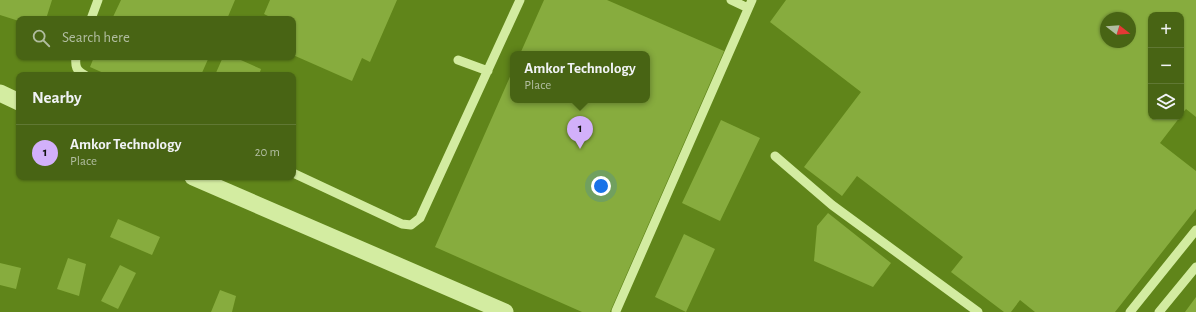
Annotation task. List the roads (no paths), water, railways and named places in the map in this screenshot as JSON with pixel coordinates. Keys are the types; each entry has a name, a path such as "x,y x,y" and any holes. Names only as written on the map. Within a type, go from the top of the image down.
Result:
{"street":[{"path":"0,93 16,101"},
{"path":"200,180 505,312"}],"lane":[{"path":"92,16 98,0"},
{"path":"296,174 402,224 411,225 420,218 520,0"},
{"path":"616,311 750,4 731,0"},
{"path":"76,60 75,66 79,72"},
{"path":"458,60 488,71"},
{"path":"775,156 832,205 978,312"},
{"path":"1130,312 1196,230"},
{"path":"1159,312 1196,267"}],"place":[{"name":"Amkor Technology","path":"580,149"}]}
